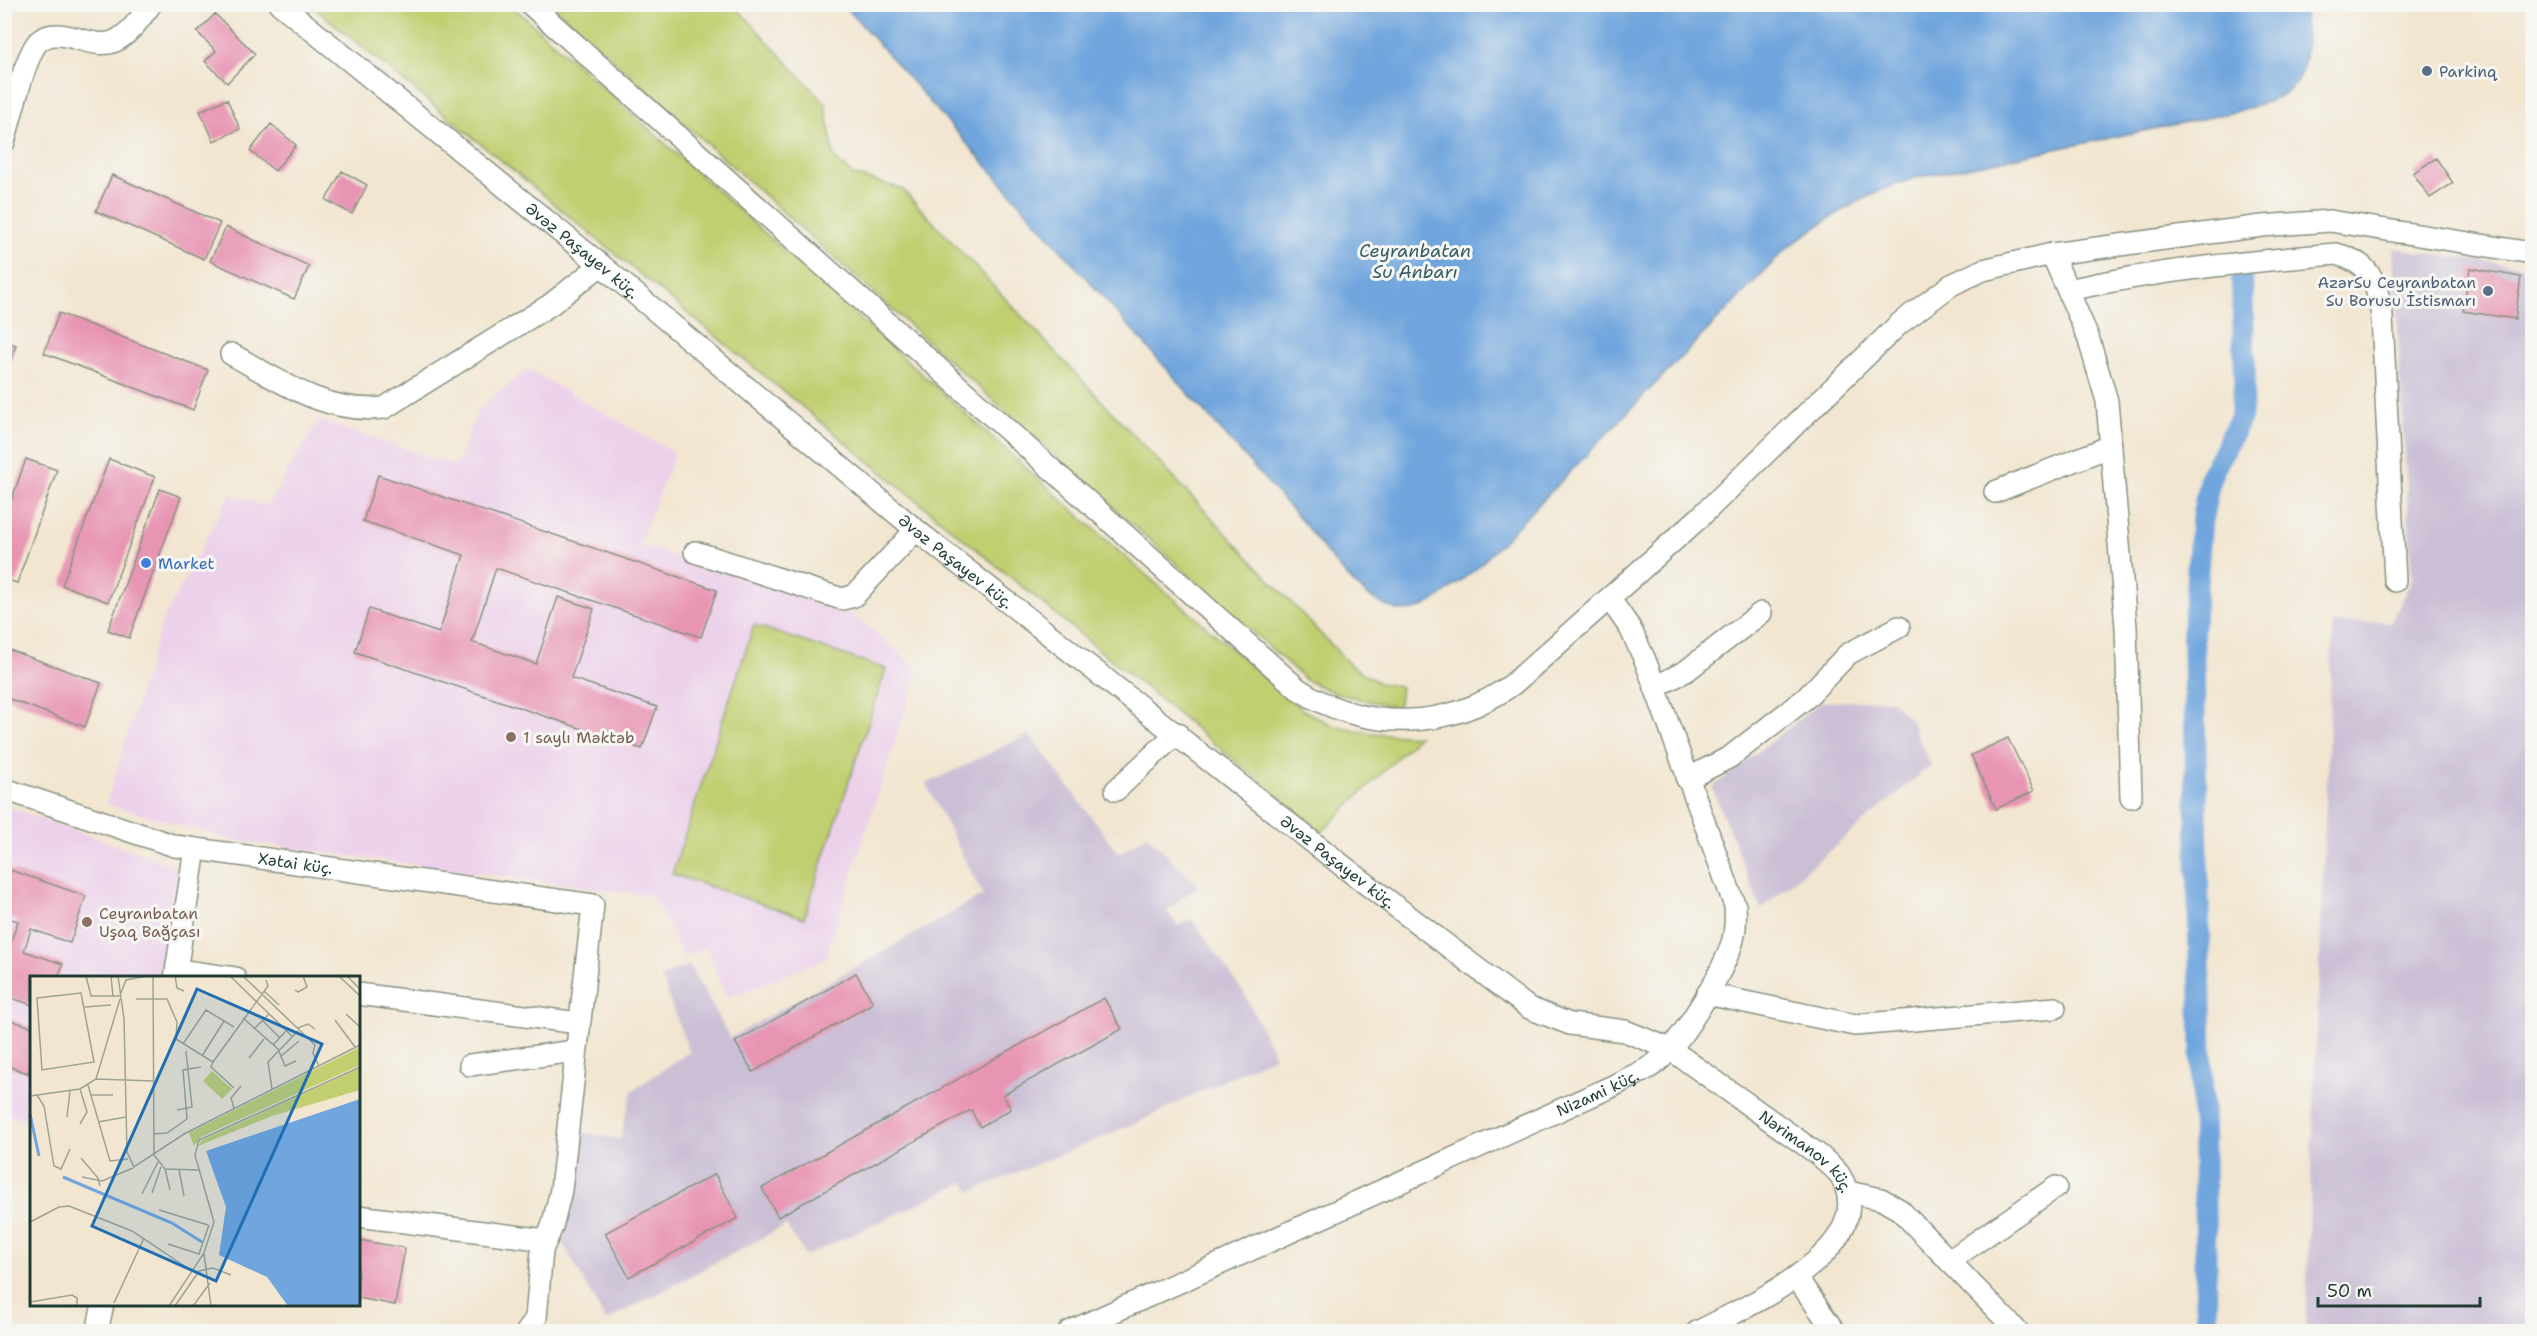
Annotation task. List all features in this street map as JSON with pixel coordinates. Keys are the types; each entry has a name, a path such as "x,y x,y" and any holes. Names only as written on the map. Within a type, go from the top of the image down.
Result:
{"street":[{"path":"4,142 20,87 39,42 50,35 100,45 115,41 128,32 151,4"},
{"name":"Əvəz Paşayev küç.","path":"280,4 601,265 916,530 1177,733 1348,870 1529,1008 1570,1024 1625,1031 1670,1049"},
{"path":"530,4 1289,681 1320,703 1366,718 1403,721 1453,715 1474,708 1513,684 1699,518 1924,302 1951,285 1983,270 2052,254 2262,226 2330,221 2532,253"},
{"path":"2052,254 2100,371 2107,401 2126,627 2131,798"},
{"path":"2068,290 2140,274 2199,266 2336,254 2353,258 2364,266 2378,292 2382,317 2396,581"},
{"path":"231,354 309,398 369,409 384,408 550,305 601,265"},
{"path":"1995,492 2111,446"},
{"path":"695,552 842,599 854,596 916,530"},
{"name":"Nizami küç.","path":"1069,1332 1613,1086 1656,1063 1670,1049 1707,994 1731,948 1736,927 1734,906 1655,687 1630,628 1609,598"},
{"path":"1655,687 1686,671 1761,613"},
{"path":"1687,779 1730,757 1798,704 1848,654 1899,627"},
{"path":"1116,790 1177,733"},
{"name":"Xətai küç.","path":"4,789 160,841 195,849 593,905 578,1023"},
{"path":"195,849 176,974 206,976"},
{"path":"360,994 578,1023 561,1190 540,1262 536,1318 527,1332"},
{"path":"1707,994 1855,1025 2055,1008"},
{"name":"Nərimanov küç.","path":"1670,1049 1819,1155 1838,1173 1848,1192 1848,1214 1840,1234 1817,1262 1796,1277 1697,1332"},
{"path":"470,1065 575,1051"},
{"path":"1949,1260 2056,1187"},
{"path":"1848,1192 1881,1199 1900,1210 2018,1332"},
{"path":"360,1216 546,1240"},
{"path":"1796,1277 1835,1332"},
{"path":"98,1327 103,1306"}],"shaded area":[{"path":"2393,248 2532,268 2532,1331 2305,1332 2333,623 2391,622 2412,579"},
{"name":"1 saylı Məktəb","path":"527,369 675,453 639,544 855,616 918,670 825,959 727,998 706,947 683,957 653,896 237,841 106,804 162,622 230,494 267,506 319,420 456,466 478,410"},
{"path":"1891,700 1910,719 1931,765 1761,909 1712,788 1821,702"},
{"path":"1029,734 1119,854 1147,835 1198,885 1167,911 1178,926 1192,919 1245,995 1275,1056 1136,1123 970,1192 965,1182 806,1256 786,1225 606,1321 563,1243 579,1132 620,1139 632,1091 689,1052 661,977 689,965 730,1038 983,895 926,784"},
{"name":"Ceyranbatan Uşaq Bağçası","path":"4,806 178,867 159,976 30,976 30,1122 5,1114"}],"green space":[{"path":"311,5 511,5 1124,556 1303,710 1332,725 1372,733 1419,736 1322,832"},
{"path":"552,5 734,5 825,103 834,157 853,175 902,189 1351,666 1379,683 1401,687 1398,708 1335,693 1306,680"},
{"path":"754,625 886,669 804,918 672,874"}],"water":[{"name":"Ceyranbatan Su Anbarı","path":"2304,4 2306,54 2304,66 2293,87 2278,98 2235,112 1915,178 1863,199 1817,227 1786,249 1476,569 1437,598 1414,610 1398,610 1382,604 1367,594 1338,567 1305,525 844,5"}],"building":[{"path":"215,14 255,54 227,83 205,61 216,51 197,32"},
{"path":"227,99 240,129 214,141 200,111"},
{"path":"271,124 296,145 275,171 250,151"},
{"path":"2436,158 2453,183 2430,198 2413,173"},
{"path":"342,171 367,185 352,214 326,200"},
{"path":"112,175 220,223 204,259 96,211"},
{"path":"226,227 309,266 294,299 210,261"},
{"path":"2470,268 2521,277 2515,319 2463,311"},
{"path":"59,313 208,370 193,410 44,353"},
{"path":"4,341 16,345 5,377 4,377"},
{"path":"26,459 57,470 17,583 4,579 4,521"},
{"path":"109,459 155,477 108,602 62,585"},
{"path":"378,475 717,590 701,637 496,568 472,642 536,664 558,597 594,609 571,678 657,707 642,749 355,652 369,609 439,633 464,555 363,521"},
{"path":"160,489 181,497 129,638 108,630"},
{"path":"4,590 9,591 5,605 4,605"},
{"path":"4,648 101,683 85,727 4,697"},
{"path":"2008,738 2034,791 1996,809 1971,755"},
{"path":"4,868 86,896 70,943 31,929 24,951 63,964 59,976 30,976 30,1004 9,997 5,1010 4,946 9,947 18,921 4,917"},
{"path":"856,973 873,1003 753,1072 735,1042"},
{"path":"1104,998 1122,1029 1003,1095 1011,1109 980,1127 971,1110 778,1217 762,1188"},
{"path":"4,1018 30,1026 30,1068 28,1073 4,1065"},
{"path":"715,1174 738,1218 629,1277 605,1233"},
{"path":"360,1240 405,1248 395,1305 360,1298"}],"waterway":[{"path":"2207,1332 2193,631 2201,524 2210,477 2241,417 2245,377 2242,280"}],"place":[{"name":"Parkinq","path":"2427,71"},
{"name":"AzərSu Ceyranbatan Su Borusu İstismarı","path":"2488,291"},
{"name":"Market","path":"146,563"},
{"name":"1 saylı Məktəb","path":"511,737"},
{"name":"Ceyranbatan Uşaq Bağçası","path":"87,922"}]}
